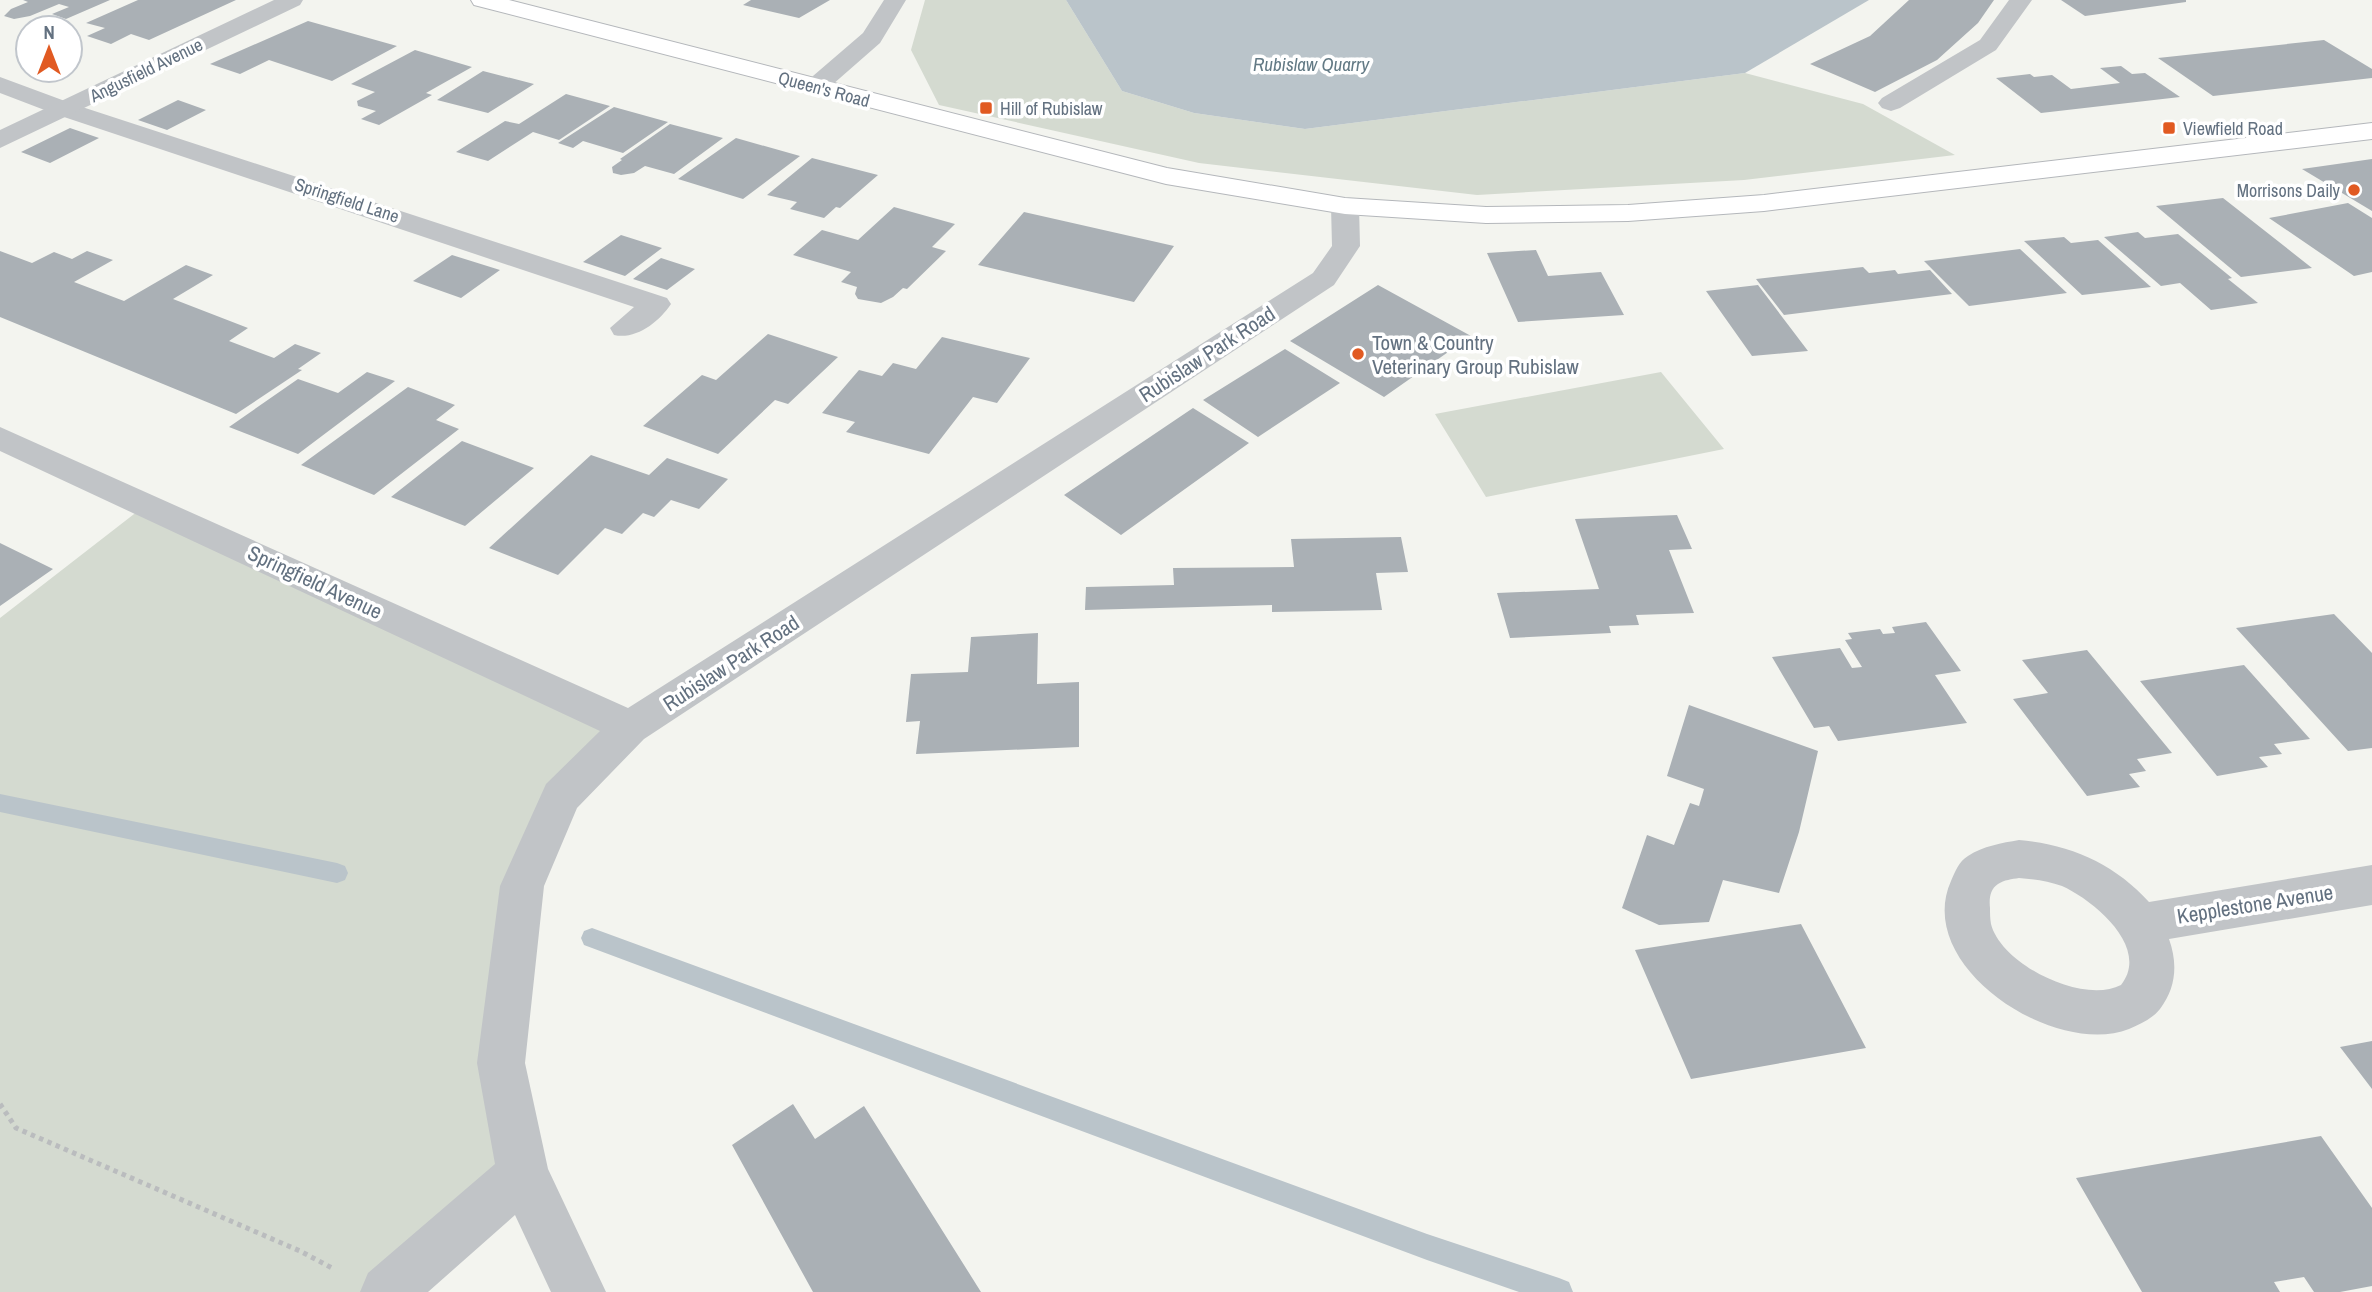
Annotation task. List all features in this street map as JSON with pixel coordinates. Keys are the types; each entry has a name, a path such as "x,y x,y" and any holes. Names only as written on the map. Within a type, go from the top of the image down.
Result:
{"main road":[{"name":"Queen's Road","path":"482,0 1166,176 1345,206 1486,215 1668,210 1764,203 2372,131"}],"street":[{"name":"Angusfield Avenue","path":"0,140 292,0"},
{"path":"815,87 872,41 886,21 895,0"},
{"path":"1891,103 1988,45 2021,0"},
{"name":"Springfield Lane","path":"0,84 64,109 656,304 625,328"},
{"name":"Rubislaw Park Road","path":"579,1292 523,1174 501,1063 522,886 561,797 630,727 1324,279 1346,246 1345,206"},
{"name":"Springfield Avenue","path":"0,438 630,727"},
{"name":"Kepplestone Avenue","path":"2139,924 2372,885"},
{"path":"387,1292 523,1174"}],"path":[{"path":"0,1104 16,1128 300,1251 345,1275"}],"shaded area":[{"path":"925,0 1066,0 1122,91 1194,113 1305,129 1745,73 1863,104 1955,155 1744,180 1477,195 1199,163 939,105 911,50"},
{"path":"1661,372 1724,449 1486,497 1435,414"},
{"path":"147,504 630,727 522,886 523,1174 387,1292 0,1292 0,618"}],"water":[{"name":"Rubislaw Quarry","path":"1066,0 1869,0 1745,73 1305,129 1194,113 1122,91"}],"building":[{"path":"23,0 110,0 78,14 52,14 69,7 59,4 35,14 14,14 14,19 4,16 11,9 28,2"},
{"path":"138,0 236,0 149,40 131,34 111,44 87,36 105,28 86,23"},
{"path":"751,0 830,0 799,18 743,5"},
{"path":"1909,0 1994,0 1978,23 1937,60 1875,92 1810,64 1870,36"},
{"path":"2061,0 2186,0 2186,2 2085,16"},
{"path":"308,21 397,46 332,81 269,60 240,74 210,64"},
{"path":"2324,40 2372,69 2372,78 2213,96 2158,58"},
{"path":"415,50 472,67 426,93 432,95 379,125 361,119 376,111 358,106 357,101 375,92 351,84"},
{"path":"2121,66 2132,74 2145,73 2180,97 2041,113 1996,78 2030,74 2034,77 2052,75 2071,89 2120,83 2100,68"},
{"path":"483,71 534,84 488,113 437,100"},
{"path":"566,94 610,106 559,140 533,132 488,161 456,152 505,121 519,124"},
{"path":"178,100 206,110 167,130 138,120"},
{"path":"614,107 668,122 623,153 583,141 573,148 558,143"},
{"path":"670,124 723,138 674,174 645,166 634,173 613,173 612,167 622,160 620,159"},
{"path":"70,128 99,138 50,163 21,152"},
{"path":"736,138 800,156 743,199 678,179"},
{"path":"812,158 878,175 840,208 836,207 824,218 790,209 797,202 767,195"},
{"name":"Morrisons Daily","path":"2372,159 2372,211 2302,169"},
{"path":"2223,198 2312,268 2241,277 2156,206"},
{"path":"2348,203 2372,218 2372,272 2354,276 2269,218"},
{"path":"894,207 955,224 932,247 946,251 907,289 903,288 881,303 858,299 855,294 857,287 841,282 851,272 793,255 822,230 858,240"},
{"path":"1024,212 1174,246 1134,302 978,265"},
{"path":"2138,232 2145,238 2178,234 2258,303 2211,310 2180,283 2161,286 2104,237"},
{"path":"621,235 662,248 625,276 583,262"},
{"path":"2064,237 2071,243 2098,240 2151,287 2082,295 2024,241"},
{"path":"2020,249 2067,293 1969,306 1924,261"},
{"path":"1536,250 1548,276 1601,272 1624,315 1518,322 1487,253"},
{"path":"0,251 32,263 54,252 72,259 87,251 113,260 74,282 124,301 186,265 213,275 173,299 248,328 229,341 274,358 295,344 321,353 298,369 302,370 236,414 0,317"},
{"path":"452,255 500,270 461,298 413,281"},
{"path":"661,258 695,269 667,290 633,279"},
{"path":"1863,267 1869,273 1895,270 1898,274 1930,270 1952,294 1784,315 1756,279"},
{"path":"1378,285 1471,336 1384,397 1290,341"},
{"path":"1758,285 1808,351 1752,356 1706,291"},
{"path":"768,334 838,357 788,404 775,400 718,454 643,426 702,375 716,380"},
{"path":"942,337 1030,358 997,403 973,397 929,454 846,432 855,422 822,413 859,370 882,376 893,363 916,369"},
{"path":"1285,349 1340,383 1258,437 1203,400"},
{"path":"367,372 395,381 298,454 229,427 298,379 338,393"},
{"path":"408,387 455,405 436,420 459,429 374,495 301,465"},
{"path":"1193,408 1249,443 1121,535 1064,495"},
{"path":"462,441 534,468 465,526 391,497"},
{"path":"591,455 649,475 667,458 728,479 699,509 671,500 654,517 643,513 622,534 605,528 558,575 489,548"},
{"path":"1677,515 1692,549 1669,550 1694,613 1636,615 1639,625 1609,626 1611,633 1510,638 1497,593 1599,589 1575,519"},
{"path":"1401,537 1408,572 1376,573 1382,610 1272,612 1272,605 1085,610 1086,587 1174,585 1173,568 1294,567 1291,539"},
{"path":"0,543 53,569 0,606"},
{"path":"2334,614 2372,653 2372,748 2348,751 2236,628"},
{"path":"1926,622 1961,671 1935,675 1967,723 1838,741 1829,726 1814,728 1772,657 1840,648 1852,668 1862,667 1845,640 1852,639 1848,633 1880,629 1883,634 1895,633 1892,627"},
{"path":"1038,633 1037,684 1079,682 1079,747 916,754 920,721 906,722 911,674 968,672 971,637"},
{"path":"2087,650 2172,753 2137,759 2146,771 2129,774 2140,787 2087,796 2013,699 2048,693 2022,660"},
{"path":"2244,665 2310,739 2274,744 2282,754 2259,757 2268,767 2217,776 2140,681"},
{"path":"1689,705 1818,751 1799,832 1779,893 1723,880 1709,922 1659,925 1622,908 1647,835 1674,845 1690,803 1699,806 1704,789 1667,776"},
{"path":"1801,924 1866,1048 1691,1079 1635,950"},
{"path":"2372,1041 2372,1089 2340,1047"},
{"path":"793,1104 815,1139 864,1106 981,1292 813,1292 732,1145"},
{"path":"2321,1136 2372,1208 2372,1286 2340,1292 2314,1292 2304,1277 2274,1282 2280,1292 2142,1292 2076,1178"}],"waterway":[{"path":"0,803 337,873"},
{"path":"592,938 1427,1247 1559,1292"}],"place":[{"name":"Hill of Rubislaw","path":"986,108"},
{"name":"Viewfield Road","path":"2169,128"},
{"name":"Morrisons Daily","path":"2354,190"},
{"name":"Town & Country Veterinary Group Rubislaw","path":"1358,354"}]}
